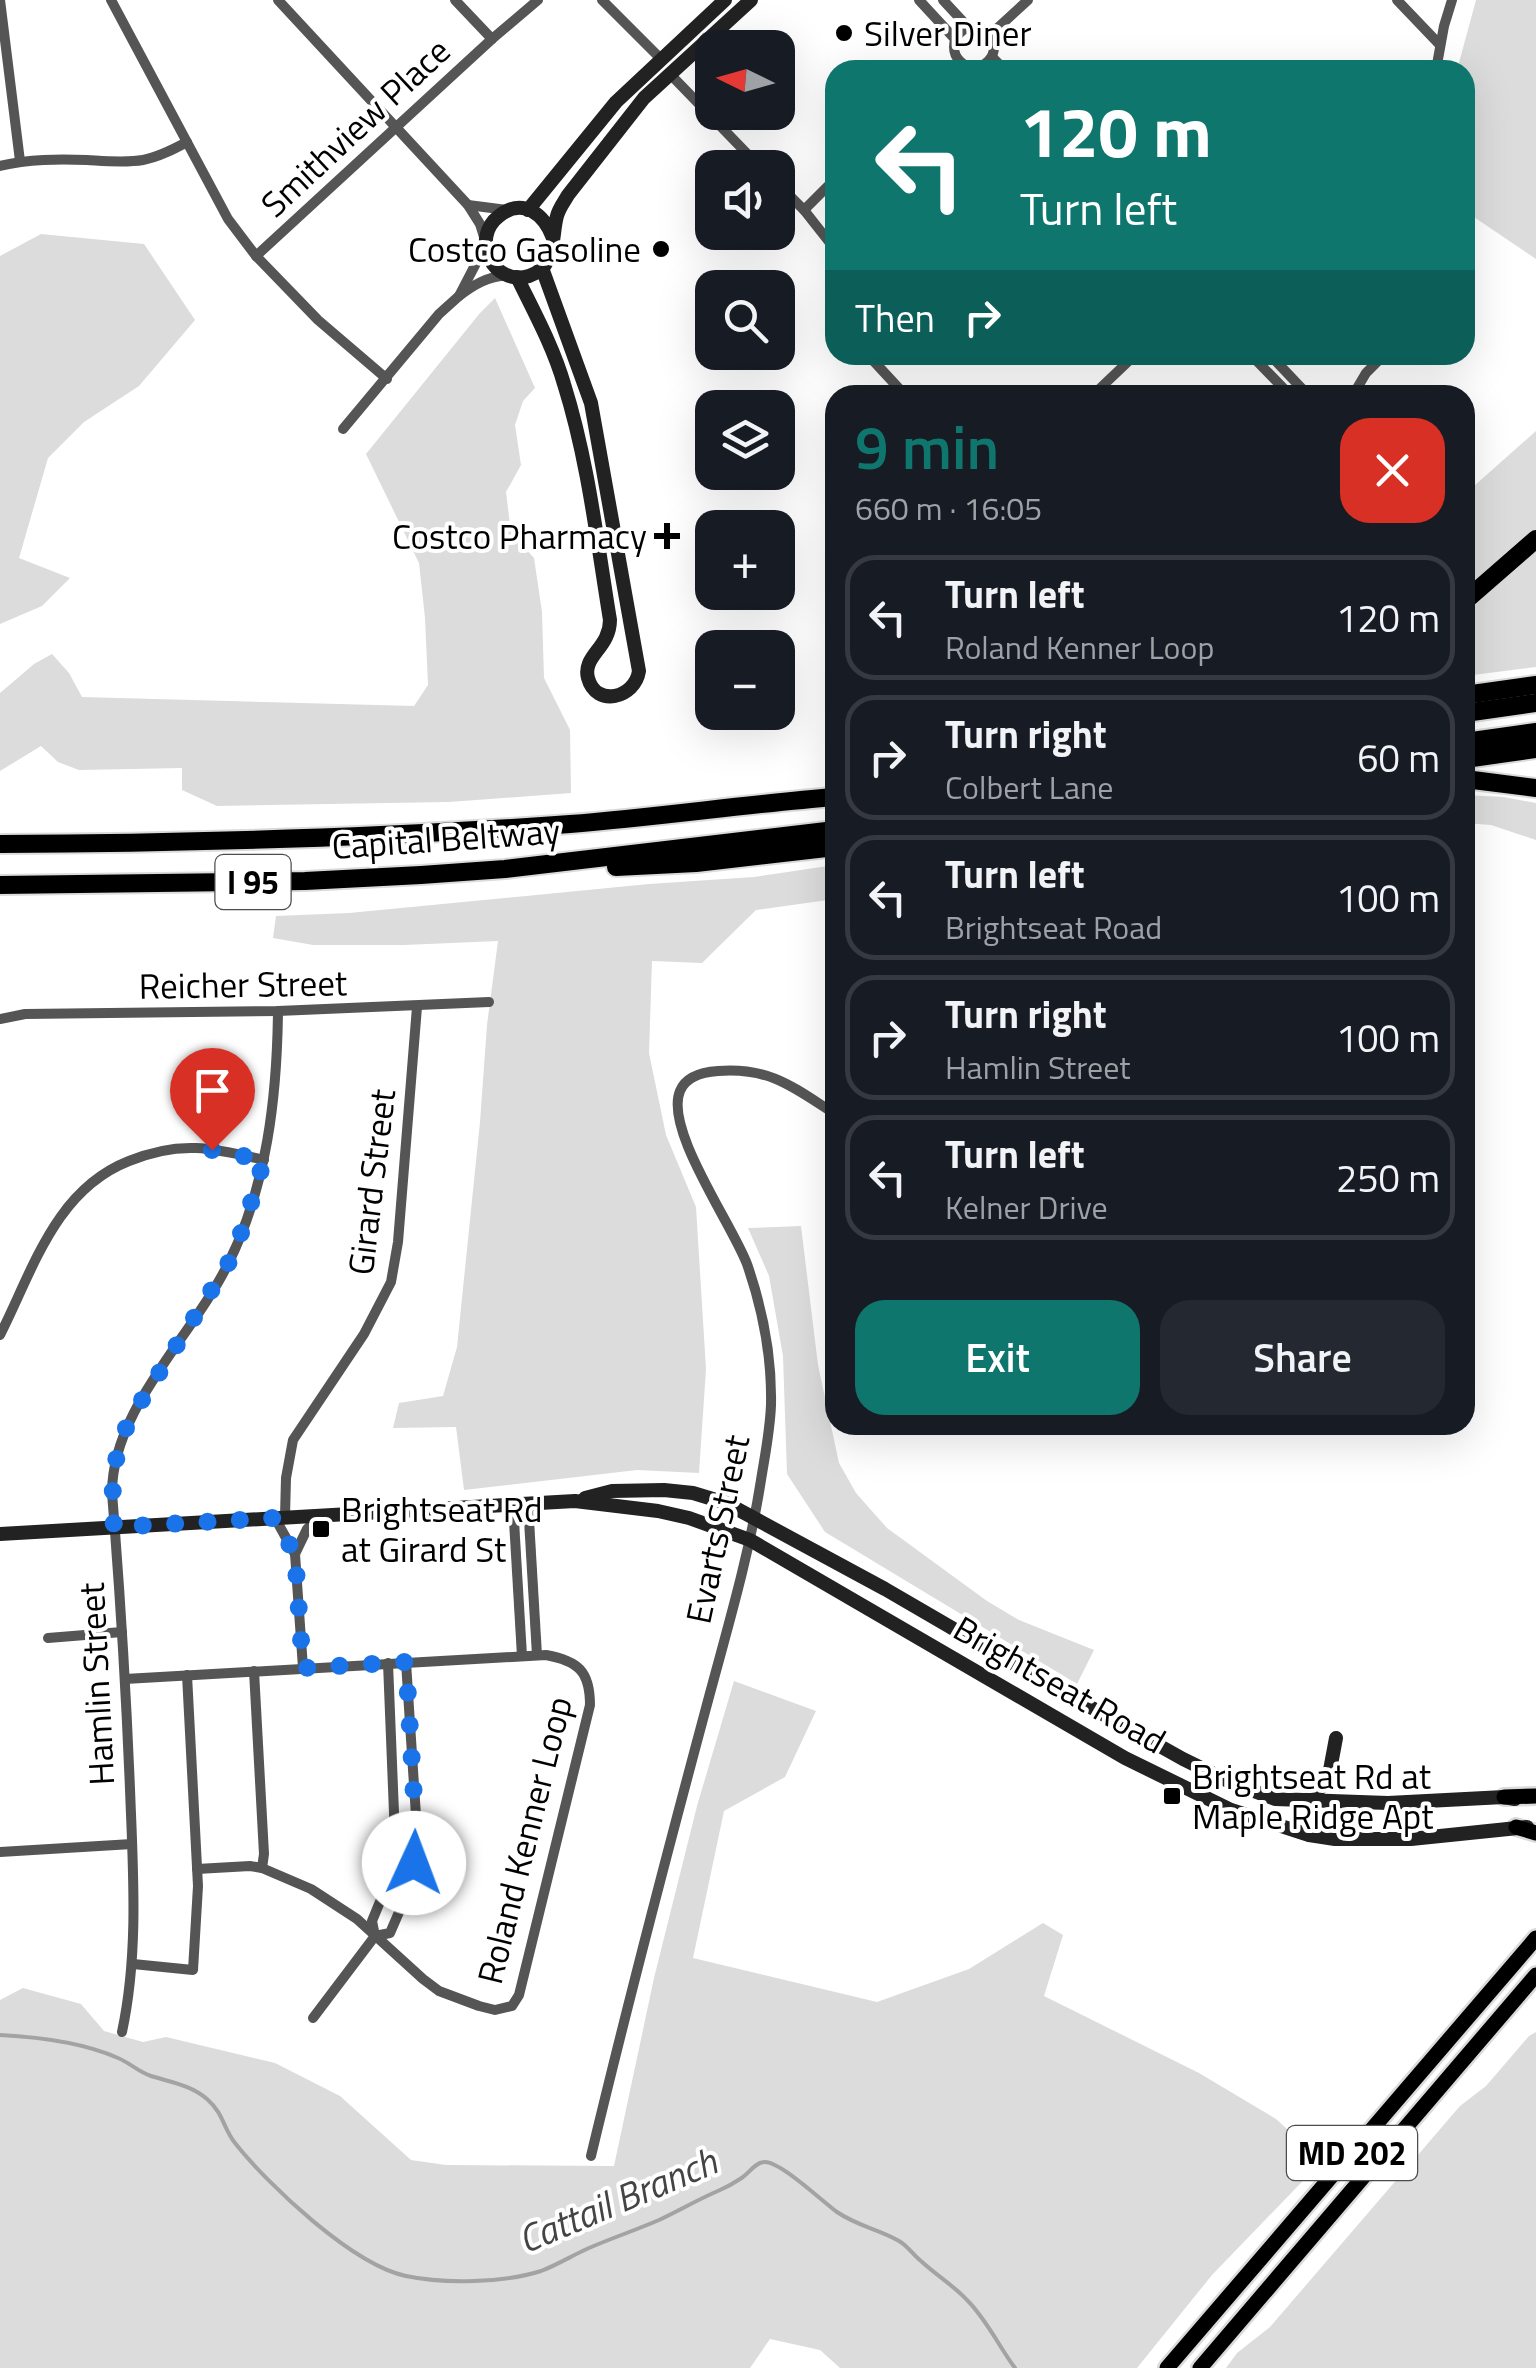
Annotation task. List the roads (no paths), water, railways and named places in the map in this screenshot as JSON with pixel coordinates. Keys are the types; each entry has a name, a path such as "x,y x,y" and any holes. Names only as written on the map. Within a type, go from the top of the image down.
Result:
{"highway":[{"path":"1475,593 1536,539"},
{"path":"1475,693 1536,684"},
{"path":"1475,711 1536,702"},
{"path":"1475,741 1536,732"},
{"path":"1475,758 1536,749"},
{"path":"1475,780 1536,788"},
{"name":"Capital Beltway","path":"0,844 224,842 419,834 575,824 825,796"},
{"name":"Capital Beltway","path":"0,885 306,881 506,869 825,831"},
{"path":"506,869 696,863 825,848"}],"main road":[{"path":"1504,1798 1536,1799"},
{"path":"1516,1827 1536,1830"},
{"name":"MD 202","path":"1167,2368 1536,1938"},
{"name":"MD 202","path":"1200,2368 1536,1975"}],"street":[{"path":"0,0 20,162"},
{"path":"111,0 228,219 256,256 318,320 386,378"},
{"path":"278,0 468,204 480,224 492,264 512,276 550,344 585,468 610,620 608,639 591,657 588,679 595,690 615,696 632,688 638,681 639,670 591,404 542,268"},
{"path":"455,0 492,39"},
{"name":"Smithview Place","path":"256,256 538,0"},
{"path":"602,0 661,59"},
{"path":"528,210 616,102 724,0"},
{"path":"342,429 439,314 459,296 492,276 529,276 542,268 550,259 558,212 568,195 644,98 750,0"},
{"path":"920,0 955,39"},
{"path":"942,0 968,27"},
{"path":"990,35 1028,0"},
{"path":"1397,0 1440,46"},
{"path":"1438,60 1452,0"},
{"path":"955,60 955,39 968,27 981,28 990,35 994,44 988,60"},
{"path":"670,74 744,150"},
{"path":"0,166 58,159 144,160 188,142"},
{"path":"804,210 825,189"},
{"path":"795,201 825,239"},
{"path":"468,204 528,210 542,217 553,238"},
{"path":"459,296 494,219 508,210"},
{"path":"877,365 896,385"},
{"path":"1104,385 1124,365"},
{"path":"1262,365 1280,385"},
{"path":"1280,365 1298,385"},
{"path":"1359,385 1373,365"},
{"name":"Reicher Street","path":"0,1019 25,1014 278,1011 488,1002"},
{"name":"Girard Street","path":"280,1517 293,1440 364,1334 391,1282 398,1242 417,1007"},
{"name":"Hamlin Street","path":"122,2032 133,1964 132,1844 113,1469 130,1419 228,1264 244,1226 264,1160 272,1107 278,1011"},
{"name":"Evarts Street","path":"591,2156 750,1540 770,1426 766,1335 758,1301 745,1260 685,1139 678,1114 678,1094 685,1082 700,1074 746,1070 780,1080 825,1108"},
{"path":"0,1335 54,1224 84,1189 112,1168 173,1148 212,1150 264,1160"},
{"name":"Brightseat Road","path":"575,1501 612,1491 677,1490 726,1503 1184,1759 1275,1799 1388,1804 1504,1798"},
{"name":"Brightseat Road","path":"0,1534 575,1501 658,1511 750,1540 1125,1758 1231,1810 1283,1828 1334,1838 1411,1839 1516,1827"},
{"path":"521,1504 537,1655"},
{"path":"521,1504 522,1656"},
{"path":"295,1554 307,1529 321,1515"},
{"path":"280,1517 295,1554 303,1668"},
{"path":"48,1638 122,1632"},
{"name":"Roland Kenner Loop","path":"125,1679 537,1655 565,1658 586,1675 590,1701 512,2006 495,2010 452,1997 423,1979 357,1919 311,1889 262,1868 197,1870"},
{"path":"375,1936 372,1921 389,1880 396,1838 388,1662"},
{"path":"313,2018 375,1936 390,1933 409,1889 416,1815 406,1662"},
{"path":"254,1671 262,1868"},
{"path":"133,1964 193,1970 198,1886 187,1676"},
{"path":"1306,1802 1326,1782 1336,1738"},
{"path":"0,1852 132,1844"}],"waterway":[{"name":"Cattail Branch","path":"0,2035 90,2048 194,2090 213,2105 250,2160 313,2221 385,2269 421,2279 492,2280 541,2271 725,2188 760,2163 771,2163 845,2217 905,2245 974,2308 1015,2368"}],"place":[{"name":"Silver Diner","path":"844,33"},
{"name":"Costco Gasoline","path":"661,249"},
{"name":"Costco Pharmacy","path":"667,536"},
{"name":"Brightseat Rd at Girard St","path":"321,1529"},
{"name":"Brightseat Rd at Maple Ridge Apt","path":"1172,1796"}]}
